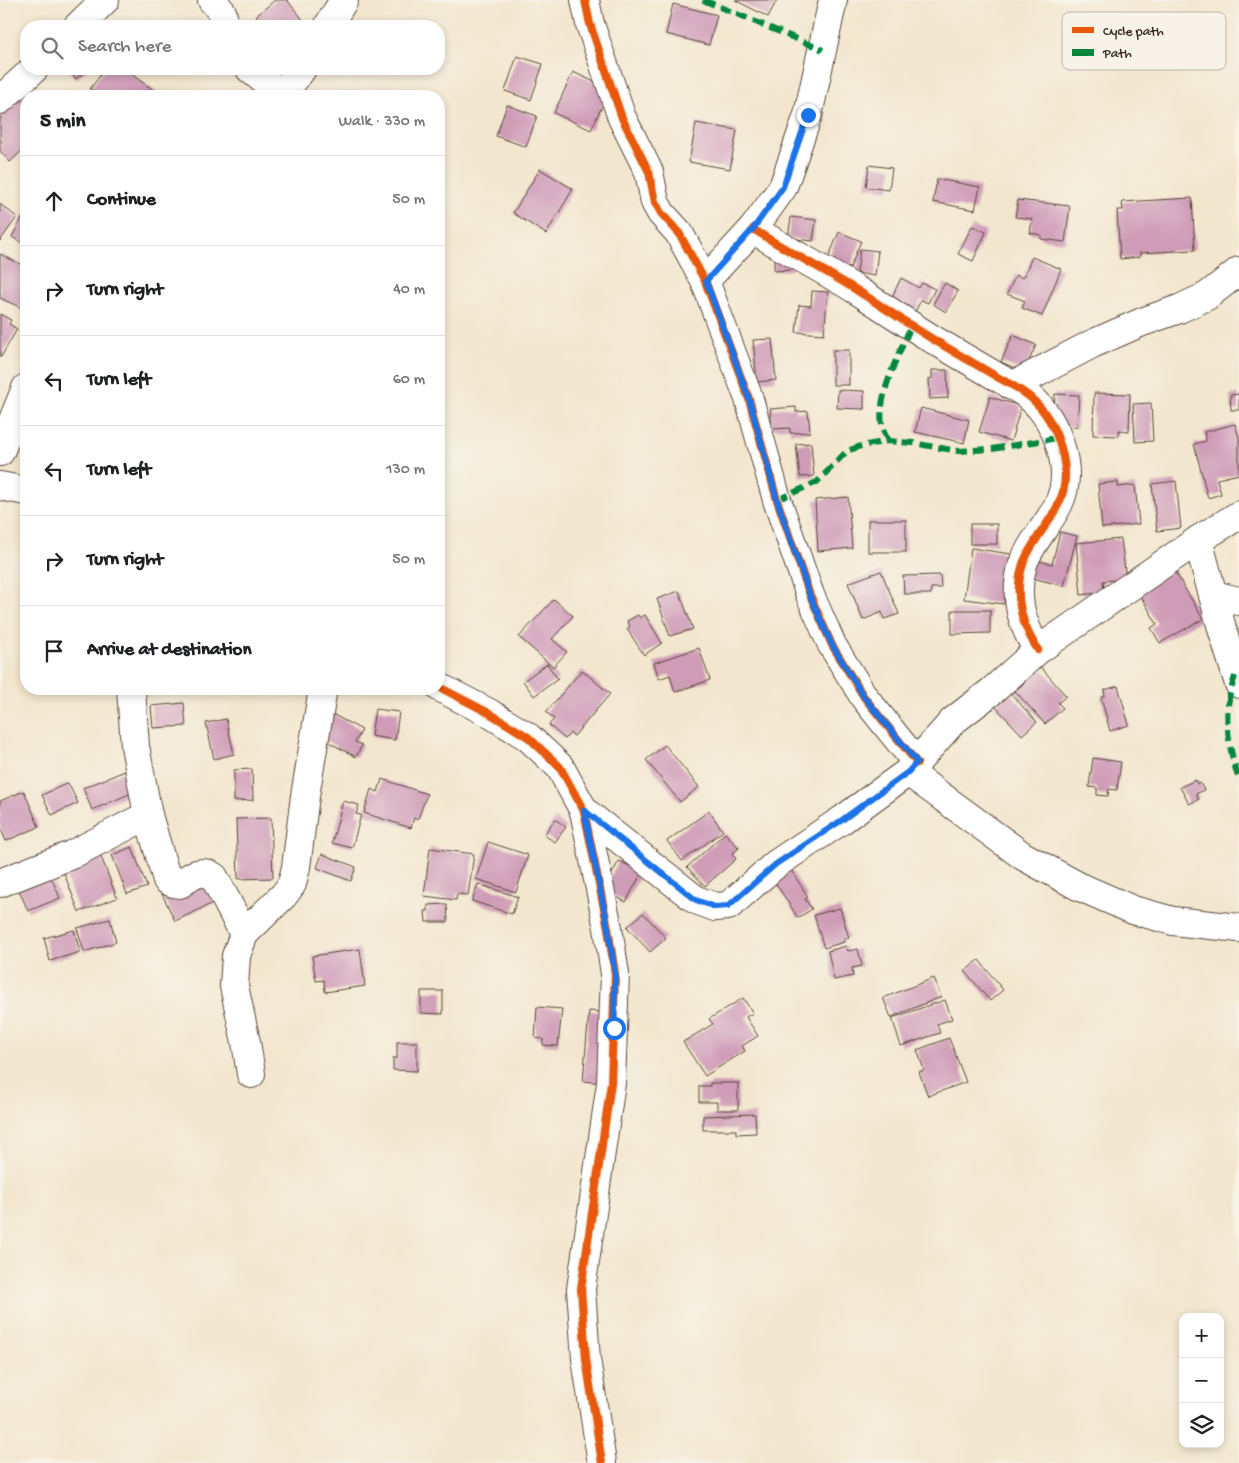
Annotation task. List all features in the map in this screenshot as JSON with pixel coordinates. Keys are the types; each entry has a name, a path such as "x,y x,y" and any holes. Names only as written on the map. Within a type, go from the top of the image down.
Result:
{"street":[{"path":"84,20 105,0"},
{"path":"212,0 222,12 224,20"},
{"path":"332,20 344,0"},
{"path":"585,0 590,24 622,118 649,172 655,202 661,213 679,233 706,281 749,399 777,500 810,596 832,645 864,697 913,767 1023,856 1078,886 1133,910 1173,921 1239,928"},
{"path":"706,281 753,229 783,187 808,115 833,0"},
{"path":"0,100 27,75"},
{"path":"256,75 270,90"},
{"path":"279,90 299,75"},
{"path":"753,229 1031,398 1047,417 1058,438 1065,468 1065,484 1059,504 1023,564 1019,588 1019,610 1028,634 1038,650"},
{"path":"1012,386 1092,344 1207,296 1239,271"},
{"path":"0,452 20,403"},
{"path":"0,486 20,490"},
{"path":"584,810 696,900 707,906 723,907 732,902 776,864 842,820 913,767 953,721 992,691 1038,650 1198,540 1239,515"},
{"path":"1198,540 1239,684"},
{"path":"1213,595 1239,601"},
{"path":"445,690 489,713 528,737 560,767 584,810 608,928 615,974 611,1083 581,1289 586,1359 602,1463"},
{"path":"131,695 135,746 148,815 167,880 180,884 202,872 214,877 244,934"},
{"path":"251,1074 234,986 236,956 244,934 284,895 292,884 322,695"},
{"path":"0,884 71,855 148,815"}],"building":[{"path":"275,0 287,0 303,20 259,20 256,16"},
{"path":"735,0 777,0 768,17"},
{"path":"673,4 717,15 709,45 666,34"},
{"path":"517,56 543,64 531,100 505,91"},
{"path":"573,72 610,89 591,130 554,113"},
{"path":"72,75 81,75 76,79"},
{"path":"100,75 132,75 153,90 91,90 90,89"},
{"path":"16,93 20,97 20,153 10,162 0,151 0,142 2,141 0,139 0,108"},
{"path":"507,105 537,116 526,147 496,136"},
{"path":"696,123 737,130 730,169 689,162"},
{"path":"869,165 892,168 889,190 866,187"},
{"path":"540,169 573,189 546,234 513,213"},
{"path":"937,179 980,187 975,210 933,202"},
{"path":"1192,198 1195,250 1140,253 1140,257 1120,259 1117,210 1123,210 1122,202"},
{"path":"1018,200 1070,206 1065,242 1041,239 1041,235 1030,233 1032,219 1015,217"},
{"path":"0,204 17,217 0,241"},
{"path":"791,217 816,220 813,241 788,238"},
{"path":"20,222 20,242 12,237"},
{"path":"972,226 986,232 973,261 958,254"},
{"path":"839,232 861,241 850,268 828,259"},
{"path":"860,249 878,251 875,276 857,273"},
{"path":"0,254 20,264 20,307 0,298"},
{"path":"792,256 792,270 774,271 774,257"},
{"path":"1032,257 1061,269 1042,316 1022,308 1025,301 1007,294 1016,275 1023,278"},
{"path":"901,278 919,288 922,283 935,289 928,303 921,300 915,312 891,299"},
{"path":"945,283 958,291 946,312 933,304"},
{"path":"812,291 828,292 824,334 796,332 799,305 811,306"},
{"path":"0,314 11,320 9,324 17,329 1,357 0,357"},
{"path":"1013,335 1036,345 1024,372 1001,362"},
{"path":"772,339 776,380 757,382 753,340"},
{"path":"833,350 849,350 849,385 833,385"},
{"path":"932,370 947,370 948,398 930,399 929,379 932,378"},
{"path":"838,390 864,391 864,409 837,408"},
{"path":"1094,393 1130,394 1129,431 1119,430 1119,436 1093,435"},
{"path":"1055,394 1079,395 1077,427 1053,425"},
{"path":"1239,394 1239,410 1231,410 1230,395"},
{"path":"990,397 1021,406 1011,441 979,432"},
{"path":"1151,403 1153,441 1135,442 1133,404"},
{"path":"796,407 796,412 808,411 810,432 790,433 790,428 772,429 770,409"},
{"path":"921,408 969,420 964,443 915,432"},
{"path":"1235,424 1239,438 1239,474 1217,479 1221,494 1208,498 1194,444 1206,441 1204,432"},
{"path":"811,443 814,476 800,477 796,444"},
{"path":"1176,481 1181,528 1157,531 1152,484"},
{"path":"1118,482 1118,487 1135,485 1139,524 1102,528 1098,484"},
{"path":"848,497 852,548 818,551 815,500"},
{"path":"868,520 906,520 906,552 868,552"},
{"path":"970,524 997,524 997,544 970,544"},
{"path":"1060,532 1077,536 1064,586 1025,576 1030,559 1052,564"},
{"path":"1121,539 1126,579 1103,581 1104,592 1081,595 1076,543"},
{"path":"971,548 1011,554 1004,604 964,599"},
{"path":"1174,570 1203,619 1160,643 1151,628 1157,624 1138,591"},
{"path":"881,571 899,614 884,619 882,612 863,620 848,583"},
{"path":"940,575 941,588 931,588 931,594 904,594 903,576"},
{"path":"679,591 693,629 670,636 657,599"},
{"path":"554,599 573,616 552,639 567,652 553,667 519,637"},
{"path":"952,610 990,610 990,633 952,634"},
{"path":"638,615 640,618 645,615 662,643 644,655 627,629 630,626 627,621"},
{"path":"699,648 710,680 675,692 670,675 659,679 654,663"},
{"path":"547,664 558,679 534,696 523,681"},
{"path":"1038,664 1066,696 1058,703 1063,708 1045,724 1015,691 1025,682 1021,679"},
{"path":"582,670 610,694 574,736 570,733 565,739 549,725 554,719 546,712"},
{"path":"1118,686 1129,725 1110,731 1101,697 1105,696 1104,690"},
{"path":"1010,693 1037,722 1022,735 995,706"},
{"path":"184,703 186,726 153,728 151,706"},
{"path":"375,709 399,712 395,740 371,736"},
{"path":"334,715 362,730 355,742 362,745 356,757 321,738"},
{"path":"226,719 234,754 214,759 206,723"},
{"path":"665,745 699,787 680,802 646,760"},
{"path":"1093,758 1121,762 1117,790 1109,789 1108,796 1097,795 1097,788 1089,787"},
{"path":"252,769 253,800 234,801 234,770"},
{"path":"125,771 134,792 92,810 83,788"},
{"path":"382,779 427,794 418,819 414,818 411,828 364,813 371,789 378,792"},
{"path":"1196,780 1197,784 1200,783 1204,790 1196,794 1199,799 1189,804 1180,787"},
{"path":"68,783 78,803 52,815 42,795"},
{"path":"24,791 39,827 6,841 0,827 0,801"},
{"path":"343,801 359,805 356,814 361,815 352,848 332,843"},
{"path":"709,811 723,831 682,861 667,841"},
{"path":"271,818 273,878 238,879 236,819"},
{"path":"555,819 566,827 555,842 544,835"},
{"path":"725,833 739,848 732,854 736,859 705,886 687,867"},
{"path":"488,842 528,855 516,892 476,879"},
{"path":"132,847 147,887 127,894 112,855"},
{"path":"430,848 474,854 468,895 457,894 456,900 424,896"},
{"path":"100,854 117,898 79,912 62,868"},
{"path":"322,854 356,867 351,881 317,868"},
{"path":"619,861 642,872 626,902 603,890"},
{"path":"788,865 808,897 805,899 812,909 798,918 771,876"},
{"path":"49,872 60,898 28,911 17,885"},
{"path":"202,875 215,902 175,921 162,894"},
{"path":"478,884 518,897 512,914 472,901"},
{"path":"447,904 448,922 426,922 425,911 428,911 428,905"},
{"path":"840,908 849,938 844,939 844,942 824,948 814,915"},
{"path":"643,913 666,938 650,952 627,927"},
{"path":"110,919 116,942 84,952 77,928"},
{"path":"74,930 80,952 50,961 44,938"},
{"path":"846,946 848,951 858,949 862,966 852,968 853,976 834,980 828,951"},
{"path":"360,949 365,986 325,992 324,980 316,981 312,956"},
{"path":"979,960 1003,990 990,1001 965,971"},
{"path":"934,978 941,997 891,1017 883,998"},
{"path":"421,991 443,991 443,1014 421,1013"},
{"path":"743,998 753,1013 746,1017 758,1036 742,1046 745,1051 705,1076 683,1042 713,1024 709,1019"},
{"path":"945,1000 952,1019 937,1024 940,1033 901,1046 892,1018"},
{"path":"537,1007 562,1009 558,1046 543,1045 543,1039 535,1038"},
{"path":"589,1011 610,1013 605,1083 583,1081"},
{"path":"949,1038 966,1082 928,1096 919,1072 924,1070 917,1050"},
{"path":"397,1042 417,1042 417,1071 393,1070 393,1058 397,1058"},
{"path":"710,1083 738,1083 738,1110 717,1110 717,1102 699,1102 699,1086 710,1086"},
{"path":"755,1114 756,1133 736,1134 736,1130 703,1130 703,1116"}],"marked path":[{"path":"703,0 823,50"},
{"path":"888,441 882,426 883,401 890,375 911,326"},
{"path":"777,500 817,482 847,451 861,446 888,441 913,443 958,451 992,449 1057,438"},
{"path":"1235,676 1229,696 1227,719 1233,761 1239,780"}],"cycle path":[{"path":"585,0 590,24 622,118 649,172 655,202 661,213 679,233 705,281 749,399 777,500 810,595 832,645 864,697 917,763"},
{"path":"753,229 845,283 934,340 1020,390 1041,408 1049,420 1061,448 1065,478 1063,492 1058,505 1026,557 1020,576 1020,609 1027,630 1038,650"},
{"path":"445,690 489,713 528,737 560,767 584,811 608,928 615,974 611,1083 581,1289 586,1359 602,1463"}],"route":[{"path":"614,1028 615,974 608,928 584,810 696,900 707,906 723,907 728,906 776,864 888,787 908,772 917,762 864,697 832,645 810,596 777,500 749,399 706,281 753,229 783,187 808,115"}]}
